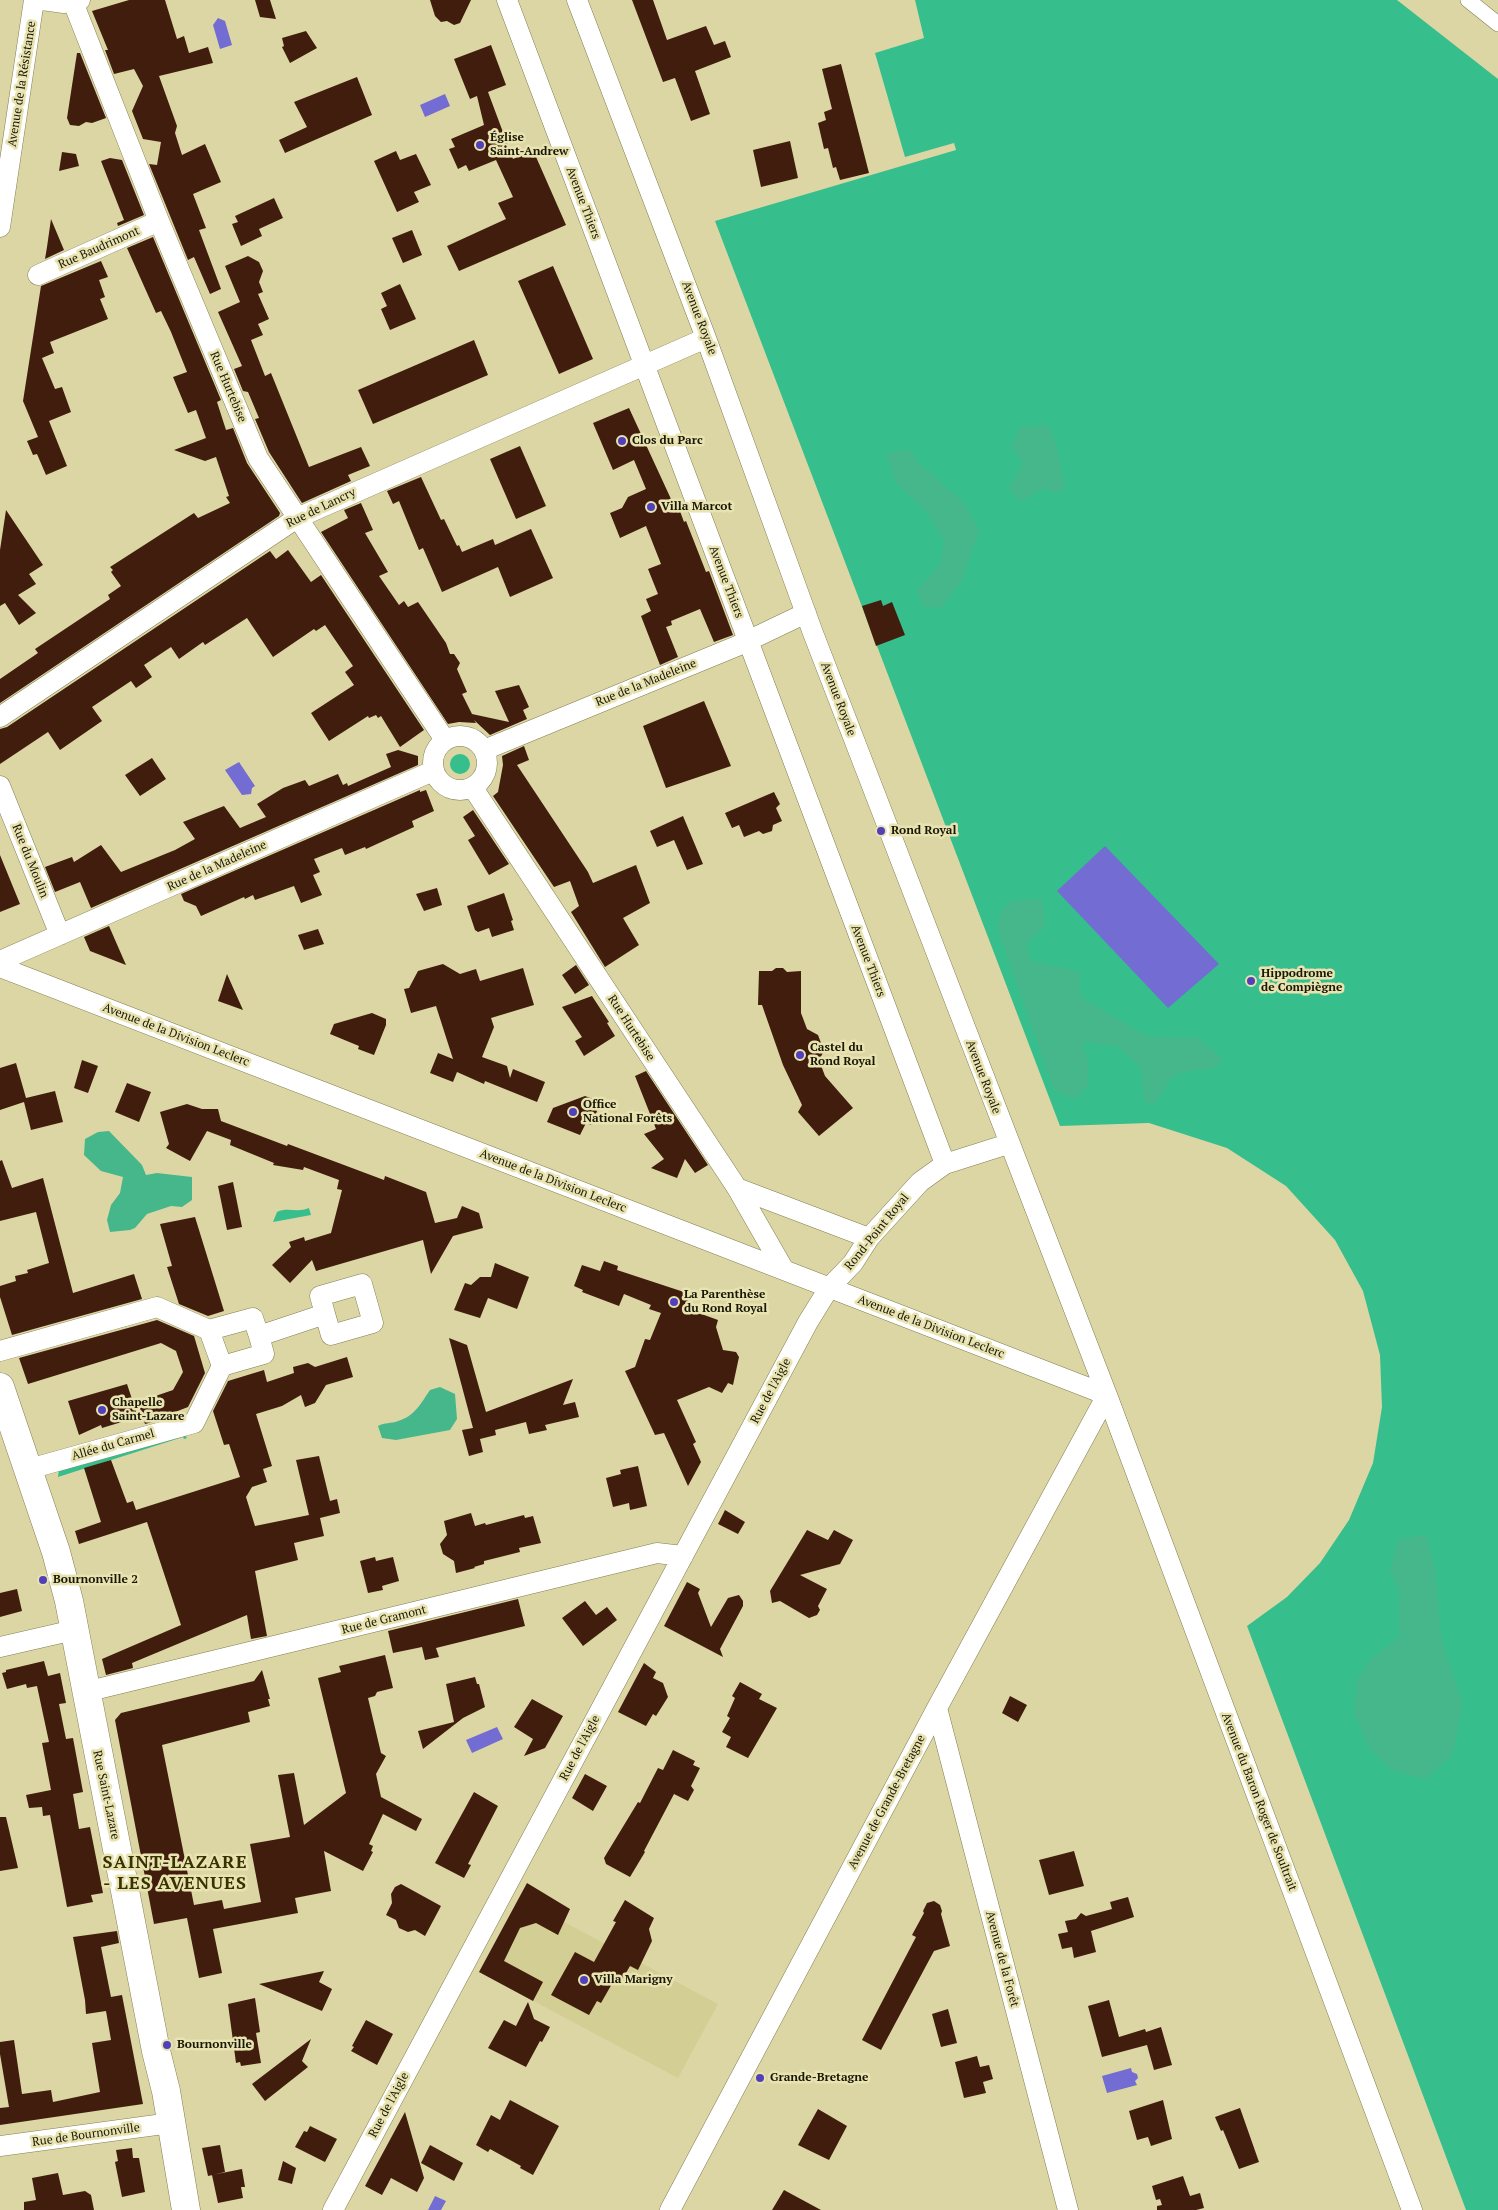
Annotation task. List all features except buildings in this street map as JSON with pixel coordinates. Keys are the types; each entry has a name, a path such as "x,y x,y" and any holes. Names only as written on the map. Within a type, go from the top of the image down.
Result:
{"main road":[{"name":"Rue Saint-Lazare","path":"0,1387 29,1469 62,1575 171,2123 186,2210"}],"street":[{"name":"Avenue de la Résistance","path":"0,227 34,0"},
{"path":"42,0 64,4 76,1"},
{"name":"Avenue Thiers","path":"507,0 945,1164"},
{"name":"Avenue Royale","path":"577,0 706,338 806,613 1008,1144 1107,1395"},
{"path":"1468,0 1498,24"},
{"name":"Rue Hurtebise","path":"76,1 159,222 258,458 445,740"},
{"name":"Rue Baudrimont","path":"38,275 159,222"},
{"name":"Rue de Lancry","path":"0,717 297,518 706,338"},
{"name":"Rue de la Madeleine","path":"484,750 748,640 806,613"},
{"path":"462,736 471,738 484,750 487,758 487,767 480,782 473,788 465,790 449,788 442,784 433,771 434,753 445,740 462,736"},
{"name":"Rue de la Madeleine","path":"0,961 433,771"},
{"name":"Rue du Moulin","path":"0,786 60,936"},
{"name":"Rue Hurtebise","path":"473,788 737,1188 784,1270"},
{"name":"Avenue de la Division Leclerc","path":"0,967 1107,1395"},
{"name":"Rond-Point Royal","path":"829,1288 853,1264 869,1238 904,1197 920,1182 945,1164 1008,1144"},
{"path":"737,1188 869,1238"},
{"name":"Rue de l'Aigle","path":"333,2210 808,1322 829,1288"},
{"path":"0,1351 157,1307 209,1330 253,1318 264,1354 222,1366 209,1330"},
{"path":"259,1336 325,1314"},
{"name":"Allée du Carmel","path":"29,1469 194,1422 222,1366"},
{"name":"Avenue de Grande-Bretagne","path":"670,2210 937,1708 1107,1395"},
{"name":"Avenue du Baron Roger de Soultrait","path":"1107,1395 1412,2210"},
{"name":"Rue de Gramont","path":"85,1692 657,1553 683,1556"},
{"path":"0,1647 74,1630"},
{"name":"Avenue de la Forêt","path":"937,1708 1068,2210"},
{"name":"Rue de Bournonville","path":"0,2146 171,2123"}],"shaded area":[{"path":"218,18 225,21 232,45 220,49 213,25"},
{"path":"445,94 450,106 425,117 420,105"},
{"path":"239,762 255,786 252,788 251,794 242,795 225,770"},
{"path":"1105,846 1219,964 1168,1008 1057,891"},
{"path":"497,1727 503,1739 472,1753 466,1740"},
{"path":"519,1898 718,2004 678,2078 479,1972"},
{"path":"1131,2068 1132,2072 1137,2074 1138,2078 1135,2081 1137,2085 1107,2093 1102,2076"},
{"path":"435,2196 446,2201 441,2210 428,2210"}],"green space":[{"name":"Hippodrome de Compiègne","path":"915,0 1397,0 1498,79 1498,2210 1466,2210 1247,1626 1287,1597 1320,1563 1349,1520 1373,1463 1382,1407 1380,1355 1363,1291 1335,1240 1286,1186 1227,1148 1149,1123 1060,1126 715,221 956,150 954,143 905,157 875,53 924,38"},
{"path":"1047,424 1056,442 1065,488 1056,494 1045,488 1020,501 1009,488 1023,463 1011,446 1021,427"},
{"path":"909,449 918,462 963,502 979,531 962,580 942,607 923,607 917,590 940,565 944,541 926,511 896,483 886,454"},
{"path":"456,754 464,754 470,760 470,768 464,774 456,774 450,768 450,760"},
{"path":"1042,898 1045,927 1027,942 1031,961 1079,971 1081,997 1147,1036 1198,1038 1223,1059 1212,1069 1189,1071 1173,1076 1154,1104 1144,1102 1141,1068 1119,1047 1082,1042 1088,1062 1088,1087 1074,1099 1054,1090 997,928 1001,910 1012,901"},
{"path":"109,1131 142,1165 146,1175 157,1173 192,1177 192,1200 182,1207 171,1206 147,1214 135,1228 130,1230 110,1232 107,1220 111,1205 120,1193 123,1177 101,1171 84,1155 85,1139 98,1132"},
{"path":"309,1208 311,1215 273,1222 277,1212"},
{"path":"440,1387 455,1394 457,1419 450,1430 396,1440 382,1438 378,1426 409,1416 430,1390"},
{"path":"185,1435 187,1438 184,1439 183,1437 58,1477 59,1469"},
{"path":"1426,1534 1435,1568 1442,1642 1463,1705 1452,1755 1425,1779 1392,1770 1369,1748 1354,1712 1357,1680 1371,1659 1399,1637 1399,1590 1390,1570 1398,1540"}],"place":[{"name":"Église Saint-Andrew","path":"480,145"},
{"name":"Clos du Parc","path":"622,441"},
{"name":"Villa Marcot","path":"651,507"},
{"name":"Rond Royal","path":"881,831"},
{"name":"Hippodrome de Compiègne","path":"1251,981"},
{"name":"Castel du Rond Royal","path":"800,1055"},
{"name":"Office National Forêts","path":"573,1112"},
{"name":"La Parenthèse du Rond Royal","path":"674,1302"},
{"name":"Chapelle Saint-Lazare","path":"102,1410"},
{"name":"Bournonville 2","path":"43,1580"},
{"name":"Villa Marigny","path":"584,1980"},
{"name":"Bournonville","path":"167,2045"},
{"name":"Grande-Bretagne","path":"760,2078"}],"district":[{"name":"SAINT-LAZARE - LES AVENUES","path":"175,1874"}]}
